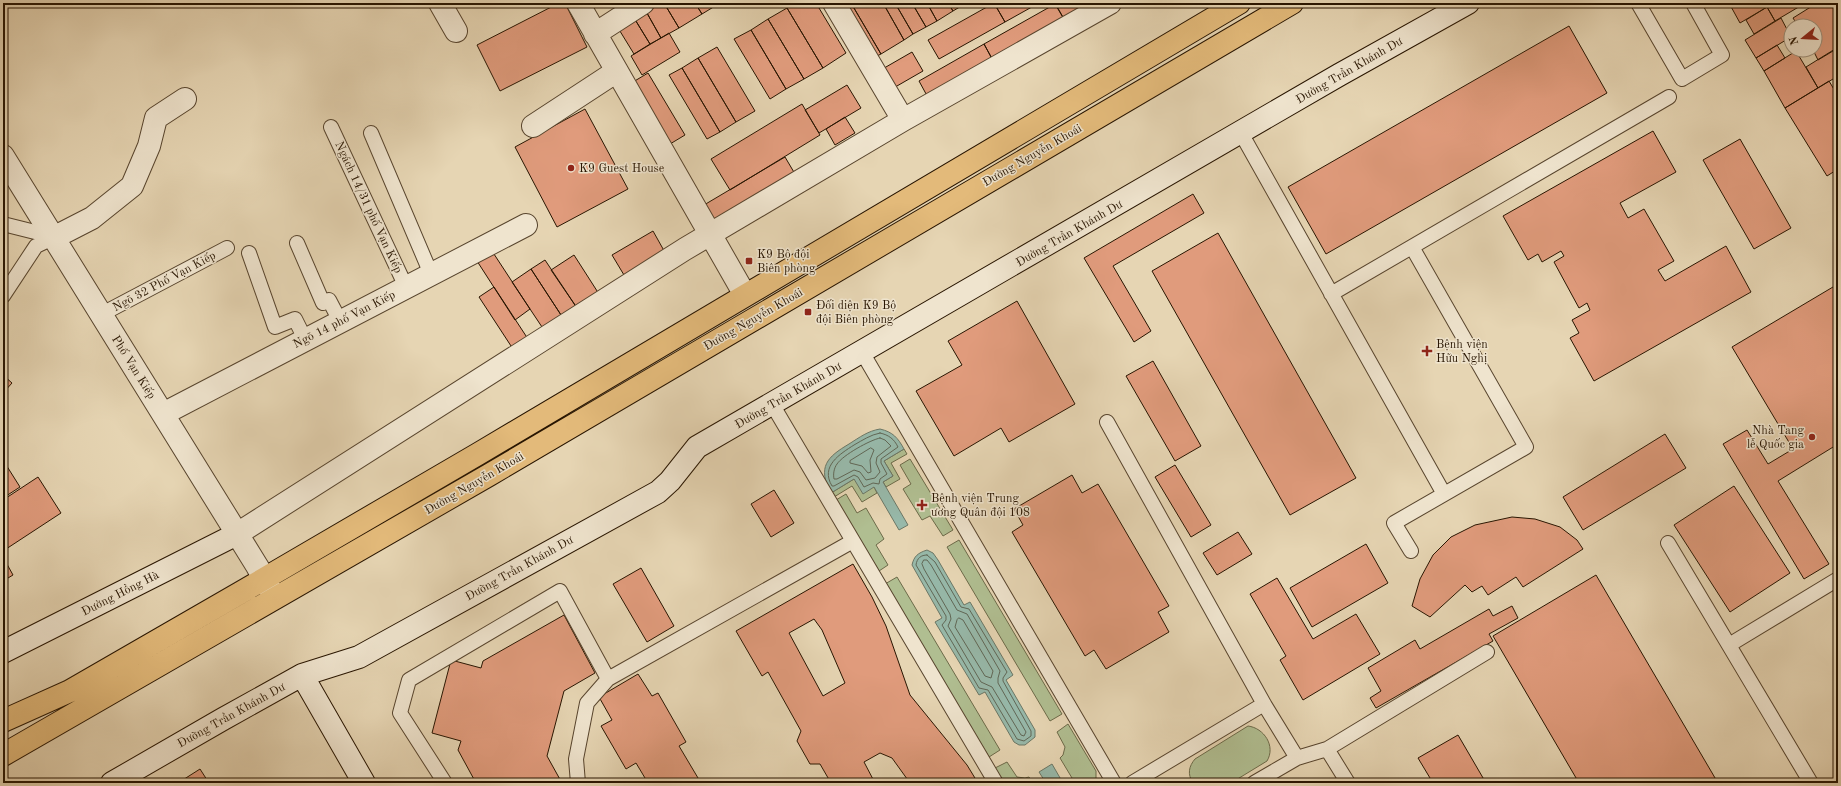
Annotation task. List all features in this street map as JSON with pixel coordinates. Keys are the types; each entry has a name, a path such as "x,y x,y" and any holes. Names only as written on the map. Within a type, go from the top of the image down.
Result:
{"main road":[{"name":"Đường Nguyễn Khoái","path":"264,578 478,454 1239,3"},
{"name":"Đường Nguyễn Khoái","path":"275,598 489,475 1292,3"},
{"path":"3,721 70,691 264,578"},
{"path":"3,756 275,598"}],"street":[{"path":"440,3 456,31"},
{"path":"578,3 745,295"},
{"path":"595,34 643,3"},
{"path":"834,3 903,120"},
{"path":"237,534 711,234 903,120 1110,3"},
{"name":"Đường Trần Khánh Dư","path":"112,783 222,719 302,676 359,657 658,492 670,481 697,447 1241,134 1340,75 1468,3"},
{"path":"533,126 617,71"},
{"path":"55,238 92,218 132,186 148,146 156,118 185,100"},
{"name":"Phố Vạn Kiếp","path":"3,156 102,314 275,598"},
{"name":"Ngõ 14 phố Vạn Kiếp","path":"163,414 526,225"},
{"name":"Đường Hồng Hà","path":"3,652 237,534"},
{"path":"302,676 364,783"}],"lane":[{"path":"1638,3 1682,79 1722,55 1692,3"},
{"path":"1331,294 1669,97"},
{"name":"Ngách 14/31 phố Vạn Kiếp","path":"332,127 406,287"},
{"path":"371,133 432,274"},
{"path":"1241,134 1444,494"},
{"path":"3,224 55,238"},
{"path":"3,296 36,246 55,238"},
{"path":"297,243 323,303 329,300 340,321"},
{"path":"1411,551 1394,522 1526,447 1412,247"},
{"name":"Ngõ 32 Phố Vạn Kiếp","path":"102,314 227,248"},
{"path":"249,253 275,327 295,319 305,340"},
{"path":"862,352 1114,783"},
{"path":"772,404 996,783"},
{"path":"1107,422 1264,704 1297,758"},
{"path":"578,783 576,759 587,703 608,679 853,541"},
{"path":"1668,543 1811,783"},
{"path":"1729,645 1838,579"},
{"path":"445,783 400,713 409,680 560,591 608,679"},
{"path":"1257,782 1297,758 1328,749 1487,652"},
{"path":"1132,783 1264,704"},
{"path":"1328,749 1348,783"}],"shaded area":[{"path":"904,449 907,454 891,463 900,479 886,487 883,482 893,476 884,461"},
{"path":"910,459 953,530 943,536 930,516 922,520 903,489 911,484 900,465"},
{"path":"854,479 874,487 877,493 862,502 852,486 834,497 831,493"},
{"path":"846,494 857,513 866,508 884,539 876,545 888,565 879,571 836,500"},
{"path":"959,540 1062,714 1050,721 947,547"},
{"path":"897,577 1000,750 989,757 885,584"},
{"path":"1068,724 1096,771 1096,779 1091,783 1075,783 1060,758 1063,755 1065,747 1057,732"},
{"path":"1248,726 1259,730 1267,739 1270,749 1267,761 1231,783 1193,783 1189,773 1191,764 1195,759"},
{"path":"1007,762 1017,777 1029,777 1033,783 1004,783 995,768"}],"water":[{"path":"880,429 895,436 904,449 884,461 893,476 883,482 908,525 899,530 874,487 863,494 854,479 831,493 825,476 826,464 835,453 864,435"},
{"path":"927,550 933,553 938,560 964,605 970,602 1013,675 1006,680 1035,730 1035,737 1025,745 1019,745 1014,742 985,692 979,695 935,622 942,618 912,565 917,555"},
{"path":"1052,764 1063,783 1046,783 1039,772"}],"building":[{"path":"559,3 565,3 587,47 500,91 477,45"},
{"path":"648,3 664,3 679,28 661,38 643,6"},
{"path":"664,3 695,3 702,14 679,28"},
{"path":"695,3 720,3 702,14"},
{"path":"761,3 770,3 764,7"},
{"path":"795,3 816,3 846,53 823,68 787,8"},
{"path":"839,3 851,3 881,54 871,59"},
{"path":"851,3 883,3 904,40 881,54"},
{"path":"883,3 895,3 913,34 904,40"},
{"path":"895,3 912,3 926,27 913,34"},
{"path":"912,3 927,3 937,21 926,27"},
{"path":"927,3 948,3 953,11 937,21"},
{"path":"948,3 962,3 963,5 953,11"},
{"path":"994,3 1039,3 1005,22"},
{"path":"994,3 1005,22 939,59 928,40"},
{"path":"1055,3 1107,3 1068,26"},
{"path":"1729,3 1765,3 1767,7 1740,23"},
{"path":"1773,3 1801,3 1802,5 1775,21 1767,7"},
{"path":"1817,3 1835,3 1838,8 1838,48 1823,57 1823,18 1793,18"},
{"path":"1055,4 1068,26 996,66 984,44"},
{"path":"643,6 661,38 650,44 631,13"},
{"path":"1767,7 1775,21 1754,34 1746,20"},
{"path":"787,8 823,68 804,79 768,19"},
{"path":"631,13 650,44 634,54 615,23"},
{"path":"1781,18 1783,22 1783,42 1756,58 1745,40"},
{"path":"768,19 804,79 786,89 751,30"},
{"path":"1569,26 1607,93 1326,254 1288,187"},
{"path":"751,30 786,89 770,99 734,39"},
{"path":"669,33 680,52 642,75 631,56"},
{"path":"984,44 996,66 931,103 919,81"},
{"path":"1777,45 1783,55 1783,58 1785,58 1764,71 1756,58"},
{"path":"717,47 755,111 736,122 698,58"},
{"path":"1835,49 1838,55 1838,76 1818,88 1806,67 1823,58 1823,56"},
{"path":"912,52 923,71 890,90 879,71"},
{"path":"698,58 736,122 720,132 682,68"},
{"path":"1785,58 1800,58 1818,88 1785,108 1764,71"},
{"path":"682,68 720,132 707,139 669,75"},
{"path":"648,73 685,135 665,147 628,85"},
{"path":"1829,81 1838,96 1838,169 1827,176 1785,108"},
{"path":"847,85 861,108 819,133 805,110"},
{"path":"802,104 820,135 730,190 711,159"},
{"name":"K9 Guest House","path":"585,109 628,189 557,227 515,147"},
{"path":"845,117 855,133 835,145 826,129"},
{"path":"1653,131 1676,172 1620,203 1628,218 1644,209 1674,261 1658,270 1665,281 1726,246 1751,292 1594,381 1570,338 1579,333 1572,320 1590,310 1587,303 1579,308 1554,262 1564,256 1561,251 1542,262 1538,254 1528,260 1503,216"},
{"path":"1740,139 1791,228 1754,249 1703,160"},
{"path":"785,157 798,179 716,227 704,205"},
{"path":"1193,194 1204,213 1113,266 1151,331 1134,342 1084,258"},
{"path":"653,231 667,256 627,280 612,255"},
{"path":"1218,233 1356,478 1290,515 1152,271"},
{"path":"492,251 530,309 515,320 477,261"},
{"path":"574,255 599,294 577,308 551,270"},
{"path":"545,260 577,308 563,318 531,269"},
{"path":"531,269 563,318 544,330 512,282"},
{"name":"Nhà Tang lễ Quốc gia","path":"1838,284 1838,444 1778,481 1829,564 1804,579 1723,444 1747,430 1768,464 1793,449 1732,347"},
{"path":"494,287 528,339 513,349 479,297"},
{"path":"1017,301 1075,404 1009,442 1001,428 954,456 916,391 962,365 948,341"},
{"path":"1153,361 1201,446 1175,461 1126,376"},
{"path":"3,375 12,383 3,393"},
{"path":"1665,434 1686,468 1583,530 1563,497"},
{"path":"3,460 20,487 3,498"},
{"path":"1175,465 1211,525 1191,537 1155,477"},
{"path":"1072,475 1082,493 1098,484 1169,606 1158,612 1169,632 1106,669 1094,650 1085,656 1012,532 1023,525 1014,509"},
{"path":"38,477 61,513 3,551 3,500"},
{"path":"1734,486 1790,573 1730,612 1674,525"},
{"path":"774,490 794,523 771,537 751,504"},
{"path":"1512,517 1535,519 1560,527 1577,540 1583,549 1523,587 1516,577 1488,595 1482,586 1472,592 1465,585 1430,617 1412,606 1420,579 1433,555 1451,537 1475,525"},
{"path":"1238,532 1252,554 1217,575 1203,553"},
{"path":"1366,544 1388,583 1312,627 1290,588"},
{"path":"3,557 13,575 3,581"},
{"path":"853,564 872,597 886,626 910,695 967,765 978,783 910,783 892,758 880,753 864,762 875,783 831,783 820,764 810,764 797,741 801,731 768,672 762,676 736,631","holes":["814,619 822,630 845,683 823,696 789,633"]},
{"path":"641,568 674,626 647,642 613,584"},
{"path":"1596,575 1718,783 1579,783 1493,636"},
{"path":"1277,578 1313,639 1356,614 1380,654 1303,700 1280,660 1286,656 1250,594"},
{"path":"1512,606 1518,618 1489,634 1493,641 1376,708 1370,698 1381,691 1368,668 1415,640 1420,649 1489,609 1493,616"},
{"path":"564,615 595,673 564,691 547,756 562,783 476,783 458,750 461,741 432,733 451,660 481,668 483,661"},
{"path":"638,674 652,696 658,693 686,742 679,746 701,783 648,783 636,763 626,769 601,726 612,720 599,697"},
{"path":"1458,735 1486,783 1433,783 1418,758"},
{"path":"200,769 209,783 178,783"}],"place":[{"name":"K9 Guest House","path":"571,168"},
{"name":"K9 Bộ đội Biên phòng","path":"749,261"},
{"name":"Đối diện K9 Bộ đội Biên phòng","path":"808,312"},
{"name":"Bệnh viện Hữu Nghị","path":"1427,351"},
{"name":"Nhà Tang lễ Quốc gia","path":"1812,437"},
{"name":"Bệnh viện Trung ương Quân đội 108","path":"922,505"}]}
